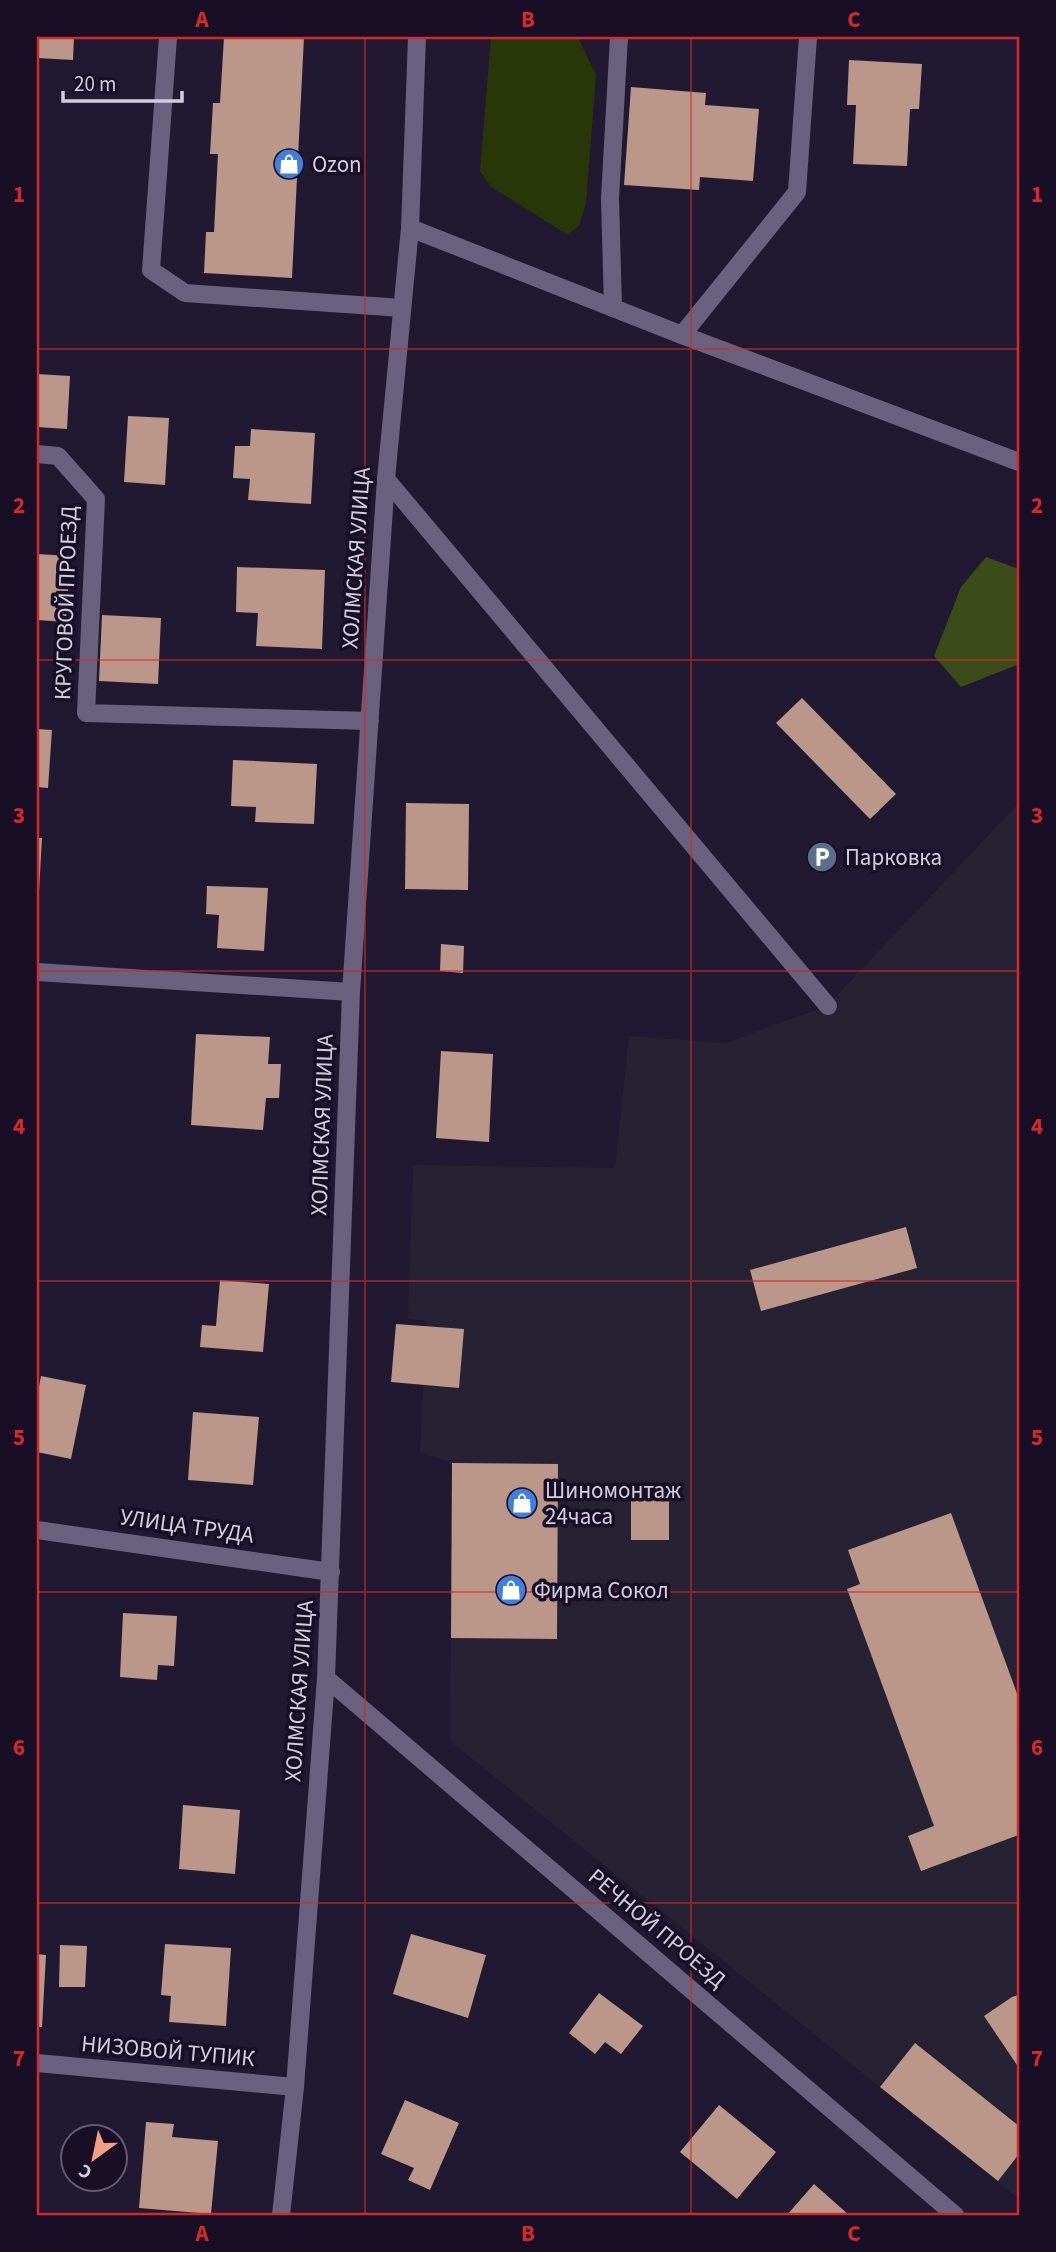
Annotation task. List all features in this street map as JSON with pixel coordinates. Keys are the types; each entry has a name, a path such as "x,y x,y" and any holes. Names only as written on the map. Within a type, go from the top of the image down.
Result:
{"street":[{"path":"168,37 151,270 185,293 402,308"},
{"name":"ХОЛМСКАЯ УЛИЦА","path":"281,2215 295,2087 326,1678 351,992 386,479 410,229 417,37"},
{"path":"613,308 610,198 619,37"},
{"path":"682,335 797,192 807,37"},
{"path":"410,229 1019,462"},
{"name":"КРУГОВОЙ ПРОЕЗД","path":"37,454 58,456 96,499 86,713 370,721"},
{"path":"386,479 828,1006"},
{"path":"37,972 351,992"},
{"name":"УЛИЦА ТРУДА","path":"37,1530 331,1572"},
{"name":"РЕЧНОЙ ПРОЕЗД","path":"326,1678 956,2215"},
{"name":"НИЗОВОЙ ТУПИК","path":"37,2063 295,2087"}],"shaded area":[{"path":"1019,803 1019,2199 450,1741 452,1463 420,1452 426,1321 408,1319 413,1165 615,1168 629,1036 725,1043 827,1006"}],"green space":[{"path":"491,37 578,37 596,75 586,203 579,226 568,235 491,187 480,171"},
{"path":"986,557 1019,569 1019,664 961,687 934,656 961,587"}],"building":[{"path":"37,37 74,37 73,60 37,58"},
{"path":"224,37 304,37 292,278 204,273 206,232 214,232 218,154 210,154 213,103 220,103"},
{"path":"849,60 922,64 919,109 910,109 907,166 853,164 856,105 847,105"},
{"path":"631,87 706,93 705,105 759,109 753,181 700,177 699,190 624,185"},
{"path":"37,374 70,376 67,429 37,427"},
{"path":"128,416 169,418 165,485 124,482"},
{"path":"251,429 315,433 311,504 248,500 250,479 233,478 235,446 250,446"},
{"path":"37,554 70,556 66,622 37,620"},
{"path":"237,567 325,570 322,649 256,646 258,613 236,612"},
{"path":"102,615 161,618 158,684 99,681"},
{"path":"802,698 896,794 870,819 776,723"},
{"path":"37,729 52,730 48,788 37,787"},
{"path":"233,760 317,764 314,824 255,822 256,807 231,806"},
{"path":"406,803 469,804 468,890 405,889"},
{"path":"37,838 42,838 39,891 37,891"},
{"path":"207,886 268,888 264,951 217,948 219,915 206,914"},
{"path":"441,944 464,946 463,973 440,971"},
{"path":"196,1034 270,1037 268,1064 281,1064 279,1098 266,1098 263,1130 191,1125"},
{"path":"441,1051 493,1054 489,1142 436,1138"},
{"path":"906,1227 917,1268 761,1311 750,1270"},
{"path":"220,1280 269,1284 263,1352 200,1347 202,1325 216,1326"},
{"path":"396,1324 464,1329 459,1388 391,1382"},
{"path":"41,1376 86,1385 71,1459 37,1452 37,1397"},
{"path":"193,1412 259,1417 253,1485 188,1480"},
{"path":"452,1463 558,1464 557,1639 451,1638"},
{"path":"631,1500 669,1501 669,1540 631,1540"},
{"path":"951,1513 1019,1699 1019,1835 921,1871 908,1836 934,1826 847,1589 860,1584 848,1550"},
{"path":"123,1613 177,1616 174,1666 158,1665 157,1680 120,1677"},
{"path":"183,1805 240,1810 235,1874 179,1869"},
{"path":"411,1934 486,1955 468,2018 393,1994"},
{"path":"165,1944 231,1948 226,2026 169,2022 171,1996 161,1995"},
{"path":"60,1945 87,1946 85,1987 59,1987"},
{"path":"37,1954 46,1955 42,2027 37,2027"},
{"path":"599,1993 643,2026 621,2054 605,2042 595,2054 569,2033"},
{"path":"1019,1995 1019,2068 984,2016"},
{"path":"915,2043 1019,2126 1019,2154 998,2181 880,2087"},
{"path":"405,2100 459,2123 430,2190 408,2180 414,2168 381,2154"},
{"path":"719,2105 776,2152 737,2199 680,2152"},
{"path":"146,2122 174,2124 172,2137 218,2141 211,2214 139,2208"},
{"path":"814,2184 849,2215 787,2215"}],"place":[{"name":"Ozon","path":"289,164"},
{"name":"Парковка","path":"822,857"},
{"name":"Шиномонтаж 24часа","path":"522,1503"},
{"name":"Фирма Сокол","path":"511,1590"}]}
